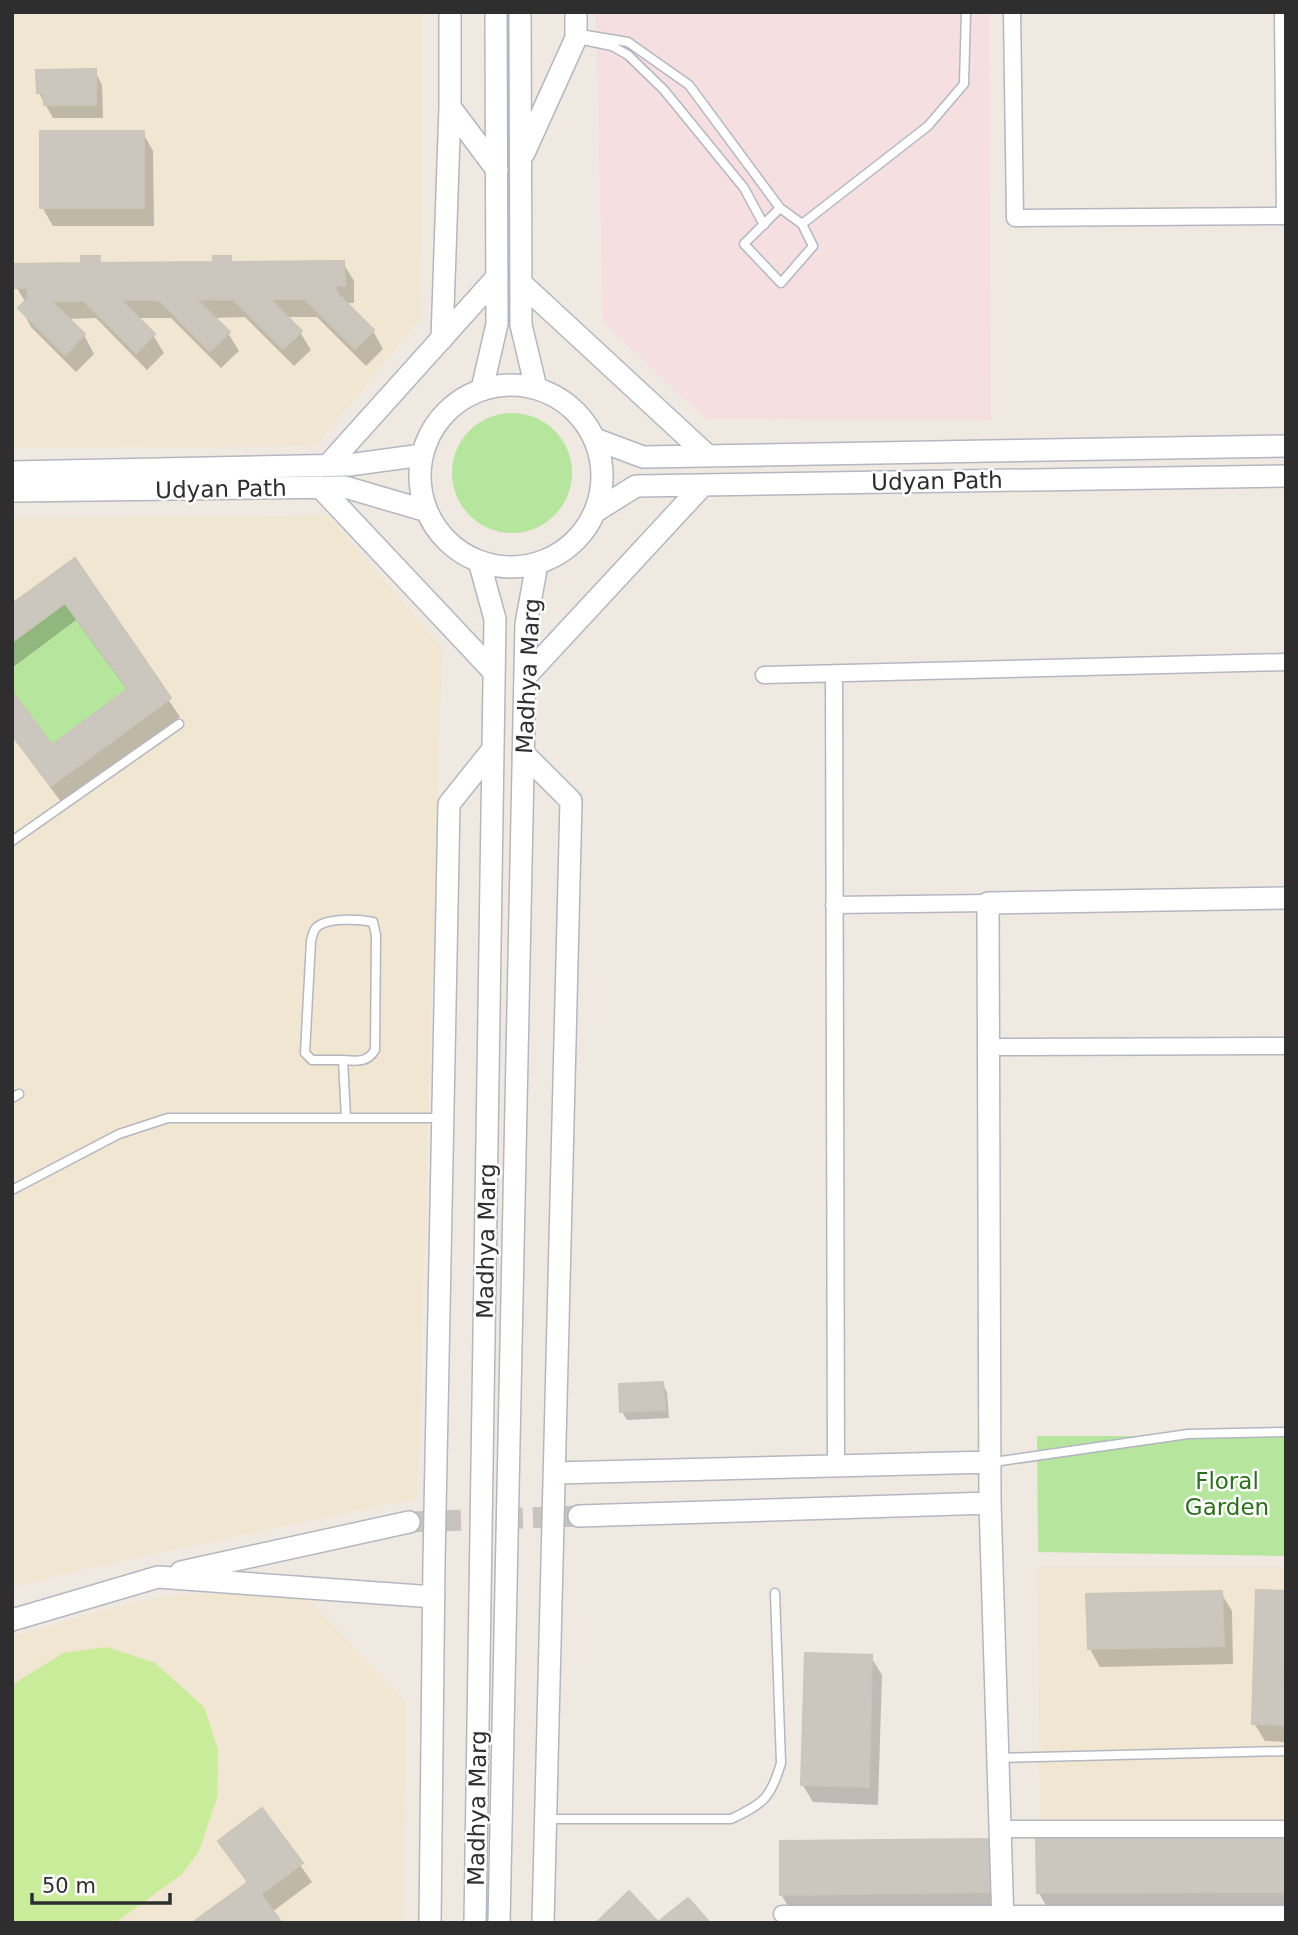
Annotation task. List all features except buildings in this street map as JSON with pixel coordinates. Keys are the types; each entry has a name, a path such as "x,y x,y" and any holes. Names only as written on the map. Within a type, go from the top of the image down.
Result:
{"main road":[{"path":"442,339 450,107 450,12"},
{"path":"481,389 497,324 496,12"},
{"path":"520,12 521,325 536,388"},
{"path":"520,161 576,38 576,12"},
{"path":"450,107 497,170"},
{"path":"328,465 497,277"},
{"path":"521,283 708,456"},
{"path":"520,384 536,388 569,405 586,423 600,451 601,493 590,523 563,552 537,564 502,567 479,561 451,544 440,533 422,497 420,465 432,430 449,408 481,389 520,384"},
{"name":"Udyan Path","path":"595,439 643,457 1286,446"},
{"name":"Udyan Path","path":"12,472 349,465 422,455"},
{"name":"Udyan Path","path":"596,511 636,486 1286,476"},
{"path":"524,677 703,485"},
{"path":"320,487 494,672"},
{"name":"Udyan Path","path":"12,491 345,487 427,511"},
{"name":"Madhya Marg","path":"475,1923 495,619 479,561"},
{"name":"Madhya Marg","path":"499,1923 524,677 526,624 537,564"},
{"path":"430,1923 449,804 493,749"},
{"path":"523,753 571,801 543,1923"},
{"path":"1003,1918 990,1503 988,903 1286,898"},
{"path":"555,1473 990,1462"},
{"path":"579,1516 990,1503"},
{"path":"12,1620 158,1577 409,1522"},
{"path":"158,1577 434,1597"}],"street":[{"path":"1012,12 1015,218 1286,216 1283,12"},
{"path":"764,675 1286,662"},
{"path":"834,673 836,1466"},
{"path":"834,905 988,903"},
{"path":"989,1047 1286,1045"},
{"path":"1001,1829 1286,1829"},
{"path":"782,1914 861,1918 1003,1918 1286,1914"}],"lane":[{"path":"802,223 928,126 964,84 966,12"},
{"path":"576,38 586,35 628,42 689,85 780,208 802,223 813,246 781,283 744,244 780,208"},
{"path":"576,38 612,46 628,55 664,90 744,188 764,225"},
{"path":"12,841 178,724"},
{"path":"363,920 373,922 376,935 375,1050 371,1057 360,1061 343,1060 312,1059 305,1053 312,941 314,930 322,923 363,920"},
{"path":"343,1060 345,1118"},
{"path":"12,1190 119,1134 168,1118 443,1118"},
{"path":"990,1462 1188,1434 1286,1432"},
{"path":"547,1819 731,1819 758,1806 774,1786 781,1763 775,1593"},
{"path":"998,1758 1286,1751"}],"shaded area":[{"path":"12,12 422,12 420,319 316,446 12,448"},
{"path":"596,12 989,12 991,420 706,419 603,322"},
{"path":"329,516 442,648 417,1498 12,1587 12,518"},
{"path":"1038,1567 1286,1567 1286,1822 1040,1823"},
{"path":"236,1593 306,1596 406,1703 402,1923 12,1923 12,1636 111,1608 174,1595"}],"green space":[{"path":"512,413 535,417 555,430 568,450 572,473 568,496 555,516 535,529 512,533 489,529 469,516 456,496 452,473 456,450 469,430 489,417"},
{"path":"65,603 128,689 52,745 12,691 12,642"},
{"name":"Floral Garden","path":"1037,1436 1286,1436 1286,1556 1038,1552"},
{"path":"107,1647 155,1663 204,1707 218,1750 217,1798 199,1851 182,1874 115,1923 12,1923 12,1685 63,1653"}],"tunnel":[{"path":"409,1522 579,1516"}]}
